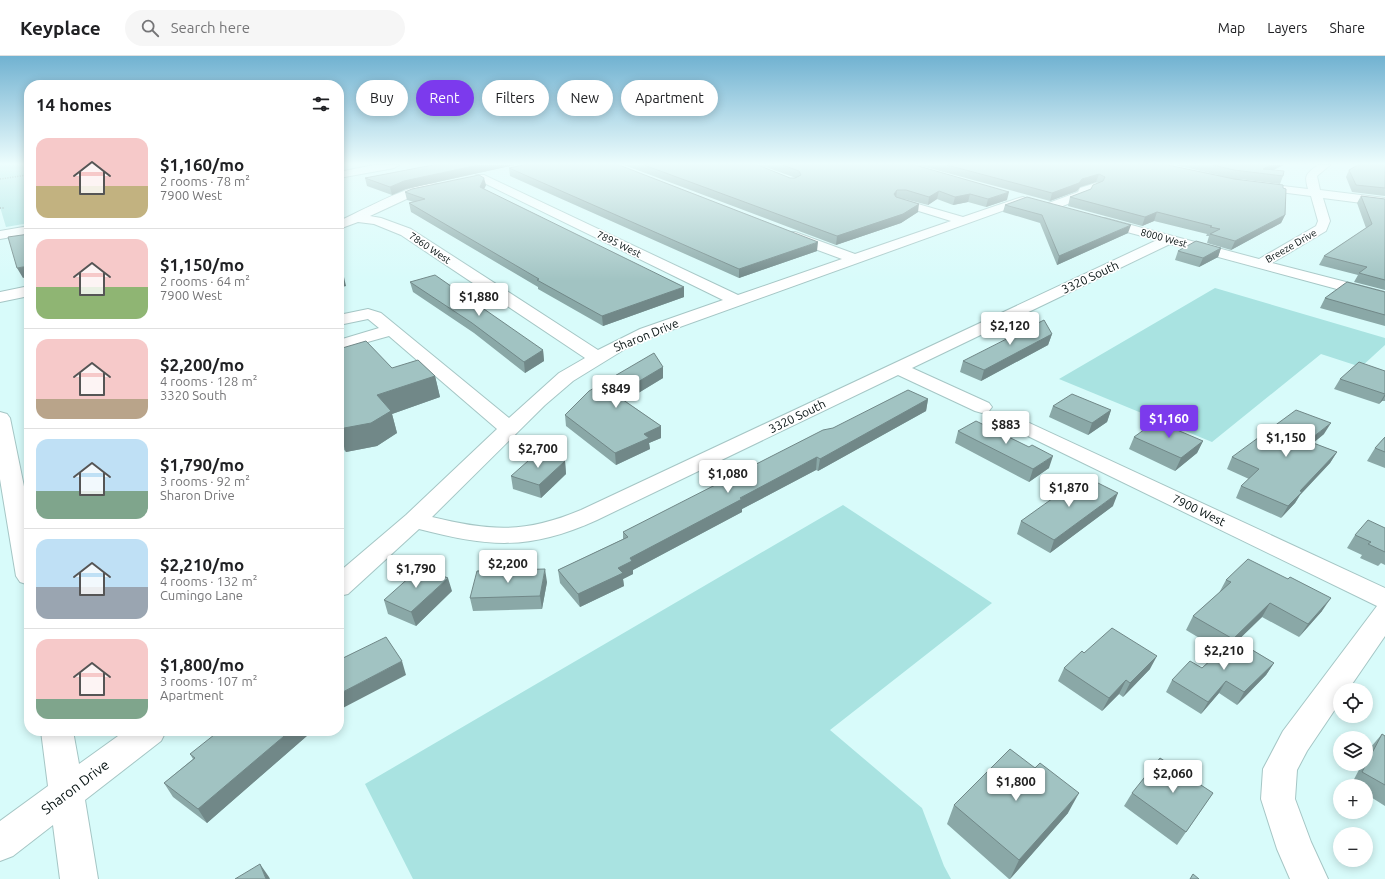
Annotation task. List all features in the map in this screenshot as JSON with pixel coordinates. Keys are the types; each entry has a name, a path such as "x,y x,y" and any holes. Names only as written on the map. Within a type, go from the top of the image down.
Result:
{"street":[{"path":"379,203 385,204"},
{"name":"7895 West","path":"535,203 736,300"},
{"path":"905,203 963,221"},
{"name":"Sharon Drive","path":"344,583 414,520 509,428 566,377 596,358 619,345 646,333 1013,203"},
{"path":"1036,203 1072,213"},
{"path":"1050,207 1059,203"},
{"name":"Breeze Drive","path":"1260,264 1321,228 1324,221 1319,203"},
{"path":"344,223 385,204"},
{"name":"8000 West","path":"1087,217 1385,297"},
{"name":"7860 West","path":"357,218 377,221 406,232 596,358"},
{"path":"0,236 24,231"},
{"path":"782,232 855,259"},
{"name":"3320 South","path":"414,520 476,535 516,537 548,531 589,515 1169,239"},
{"path":"0,297 24,292"},
{"path":"344,319 368,314 375,316 509,428"},
{"path":"344,344 391,330"},
{"path":"897,368 982,407"},
{"path":"0,418 24,549"},
{"name":"7900 West","path":"1012,420 1385,599"},
{"path":"1309,879 1295,849 1278,799 1280,769 1295,741 1385,614"},
{"path":"58,736 79,879"},
{"name":"Sharon Drive","path":"0,843 143,736"}],"path":[{"path":"0,208 5,208"}],"shaded area":[{"path":"0,203 24,203 24,224 6,227"},
{"path":"1215,288 1385,338 1385,345 1361,367 1321,354 1212,442 1059,379"},
{"path":"843,505 992,603 830,730 922,808 944,866 951,879 413,879 365,784"}],"building":[{"path":"410,203 513,203 684,287 602,316 537,280 539,279"},
{"path":"590,203 718,203 818,242 739,269"},
{"path":"748,203 919,204 903,214 837,236"},
{"path":"1009,203 1051,203 1131,225 1059,256 1042,215 1005,205"},
{"path":"1094,203 1285,203 1285,215 1235,241 1210,234 1220,229 1210,227 1212,226 1157,212 1145,217"},
{"path":"1364,203 1385,203 1385,280 1359,273 1367,267 1324,256 1372,224"},
{"path":"24,235 24,267 17,268 8,237"},
{"path":"1196,241 1221,248 1203,258 1178,251"},
{"path":"435,275 543,350 524,362 472,323 410,282"},
{"path":"1347,282 1385,292 1385,315 1325,298"},
{"path":"1044,320 1052,334 984,370 963,361"},
{"path":"366,341 392,368 418,360 435,376 377,395 391,411 371,423 344,428 344,348"},
{"path":"654,353 663,367 616,395 661,426 644,434 649,438 615,453 565,415 589,391"},
{"path":"1359,362 1385,371 1385,394 1340,379"},
{"path":"908,390 928,399 820,459 817,457 740,498 742,499 630,558 632,561 618,568 623,573 578,594 558,570 628,537 623,532 823,430 833,428"},
{"path":"1072,394 1111,410 1092,423 1053,406"},
{"path":"1296,410 1331,423 1308,441 1337,452 1288,506 1241,486 1259,469 1232,457"},
{"path":"976,421 1029,447 1032,445 1053,456 1033,469 958,431"},
{"path":"1156,421 1203,441 1181,458 1134,437"},
{"path":"1385,437 1385,452 1375,448"},
{"path":"537,453 565,461 539,485 511,476"},
{"path":"1084,476 1118,493 1054,540 1021,521"},
{"path":"1368,520 1385,528 1385,552 1368,544 1371,542 1355,535"},
{"path":"1248,559 1288,579 1290,577 1331,598 1308,624 1270,603 1233,639 1193,616 1231,582 1226,580"},
{"path":"421,567 448,578 411,612 384,600"},
{"path":"545,569 540,596 470,598 477,571"},
{"path":"1112,628 1157,656 1130,683 1126,680 1109,698 1064,668 1082,651 1084,653"},
{"path":"386,637 402,661 344,691 344,658"},
{"path":"1234,639 1274,663 1244,692 1226,681 1208,702 1172,680 1190,661 1202,668"},
{"path":"1382,734 1385,736 1385,785 1362,772 1373,771 1373,751"},
{"path":"213,736 284,736 198,809 164,783 195,758 190,754"},
{"path":"1010,749 1035,768 1040,763 1079,793 1019,860 954,805"},
{"path":"1160,758 1213,793 1186,832 1132,793"},
{"path":"260,864 266,879 235,879"},
{"path":"1193,874 1199,879 1190,879"}]}
